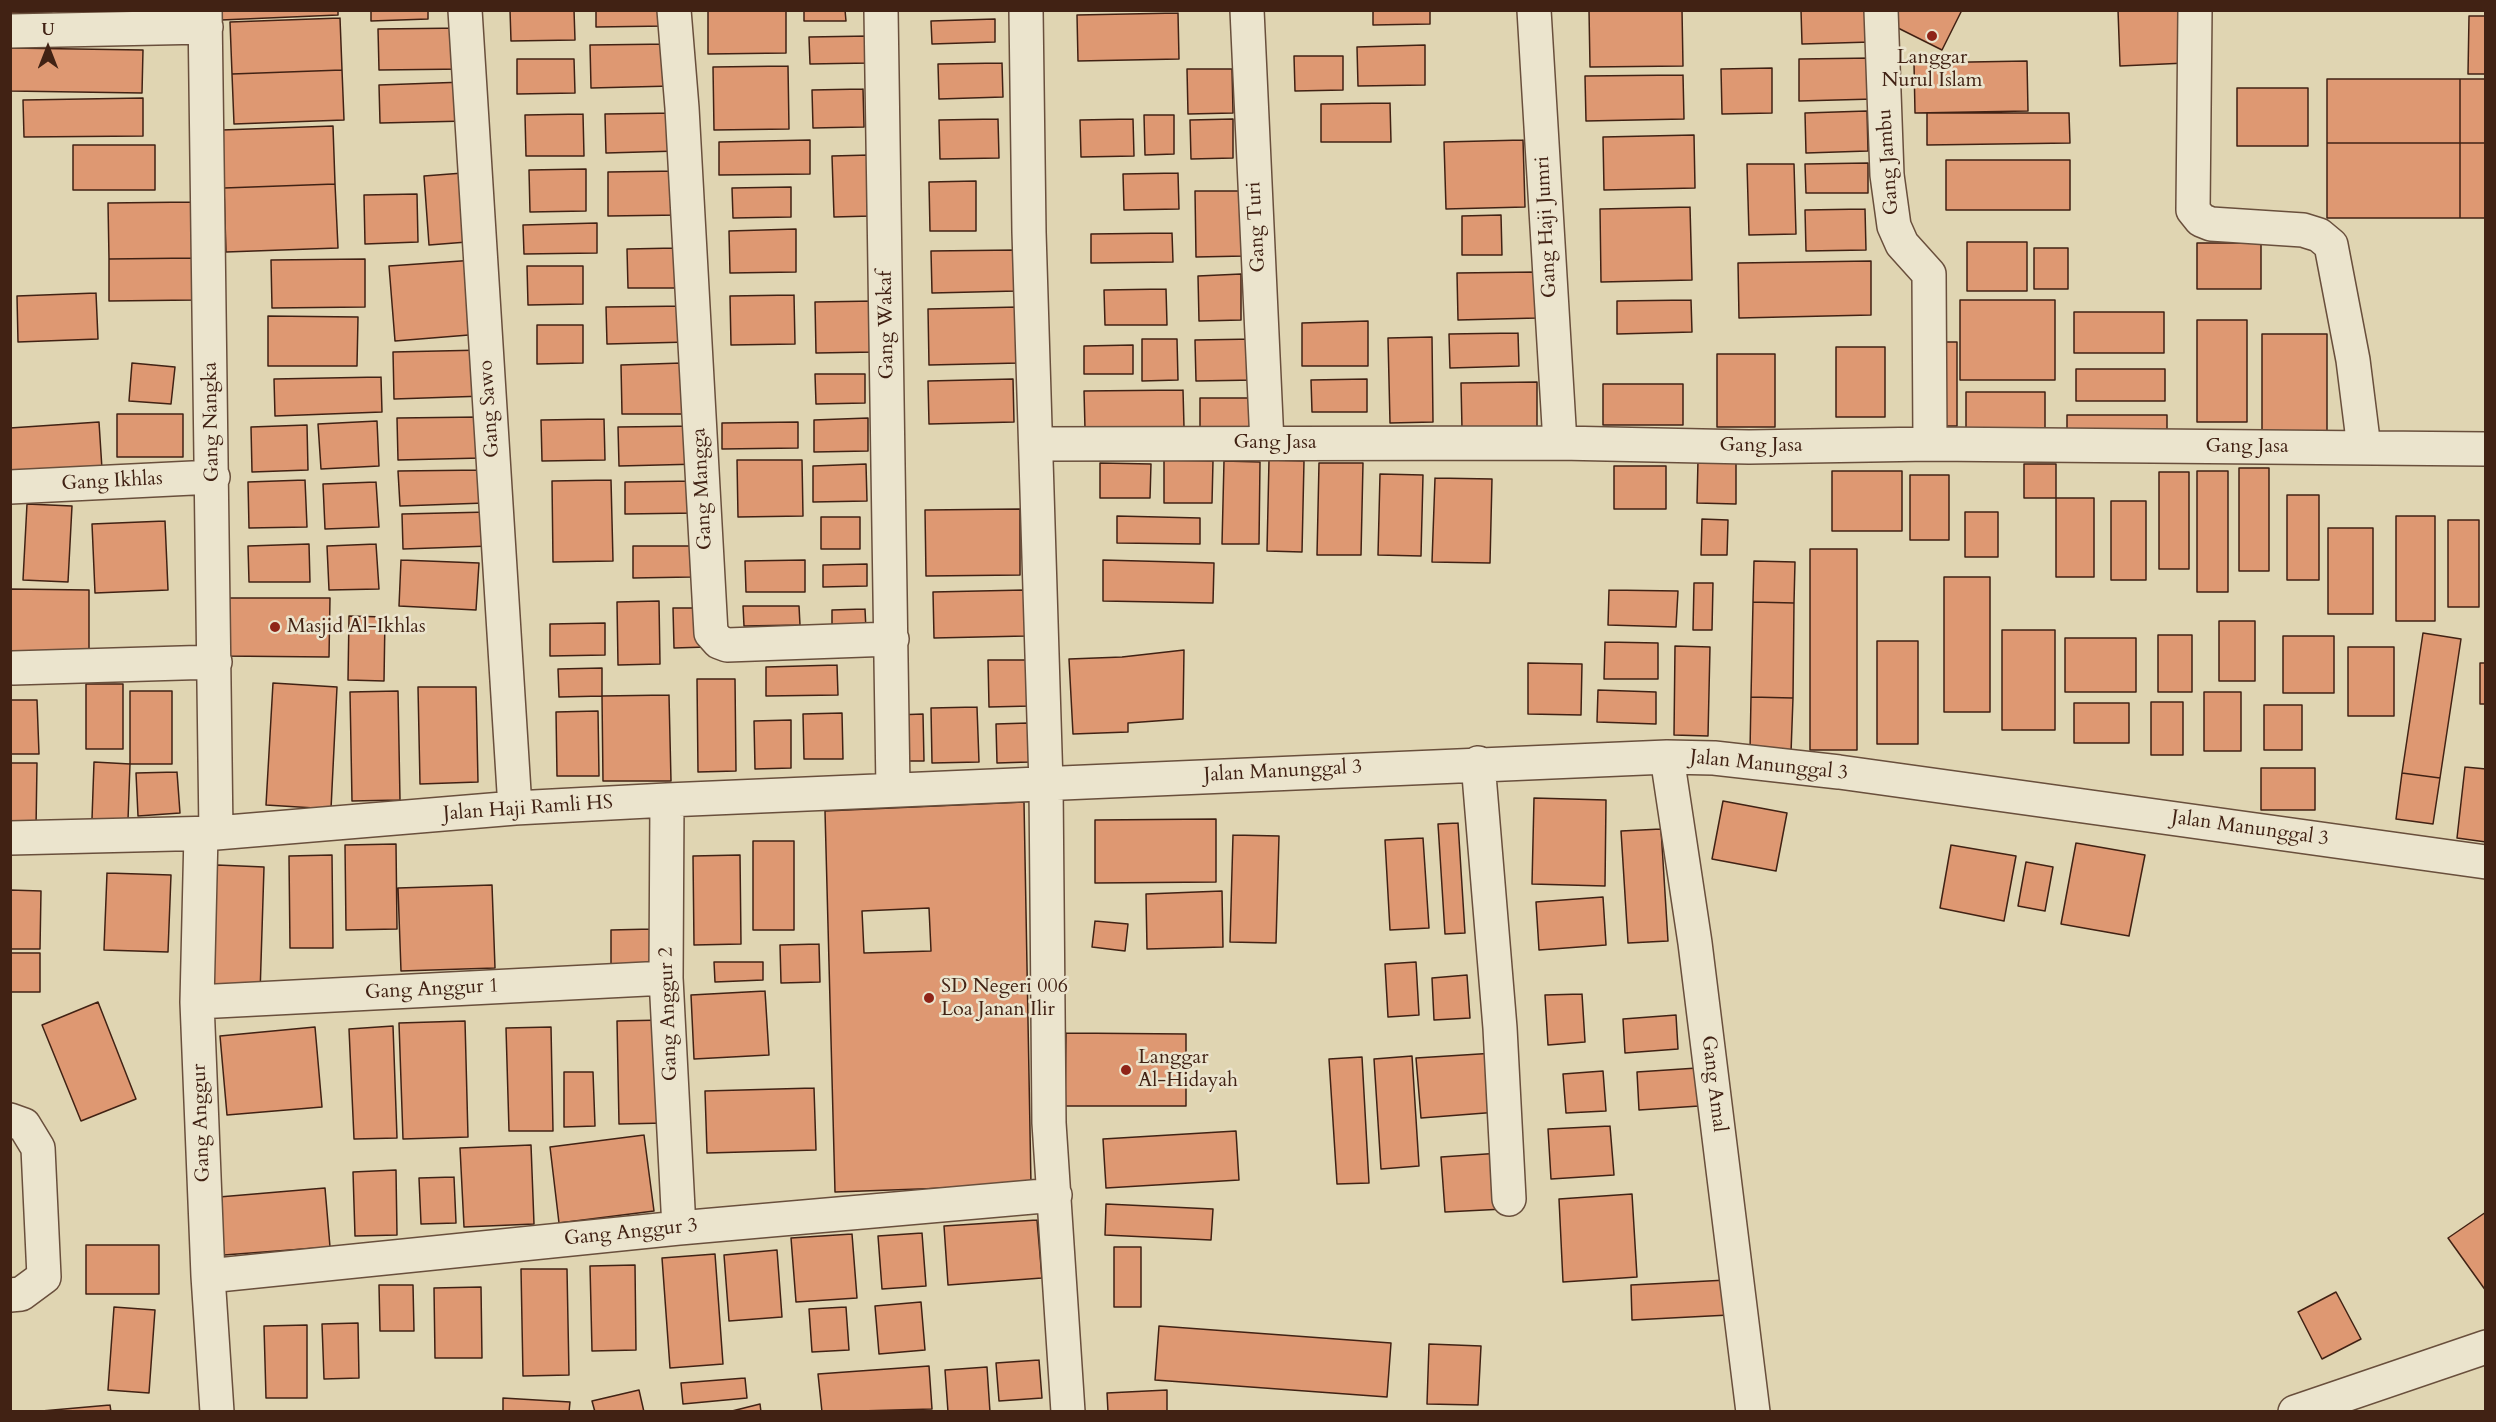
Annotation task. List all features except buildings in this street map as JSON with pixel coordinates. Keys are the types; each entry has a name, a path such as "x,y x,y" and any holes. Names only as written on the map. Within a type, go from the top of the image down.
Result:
{"street":[{"name":"Gang Sawo","path":"465,10 515,808"},
{"name":"Gang Mangga","path":"674,10 682,108 711,633 719,642 727,645 892,639"},
{"name":"Gang Wakaf","path":"881,10 892,639"},
{"path":"1026,10 1029,232 1046,784 1049,1123 1068,1412"},
{"name":"Gang Turi","path":"1247,10 1267,443"},
{"name":"Gang Haji Jumri","path":"1534,10 1560,443"},
{"name":"Gang Jambu","path":"1881,10 1887,174 1894,226 1902,244 1929,274 1930,444"},
{"path":"2195,10 2193,210 2201,220 2211,224 2303,230 2319,235 2331,245 2353,360 2364,448"},
{"path":"10,31 206,19"},
{"name":"Gang Nangka","path":"206,19 215,662 209,833"},
{"name":"Gang Jasa","path":"1037,444 1560,443 1749,447 1930,444 2486,449"},
{"name":"Gang Ikhlas","path":"10,487 213,477"},
{"path":"892,639 893,789"},
{"path":"13,668 215,662"},
{"name":"Jalan Manunggal 3","path":"1046,784 1478,763 1666,757 1714,758 1839,772 2486,862"},
{"name":"Gang Amal","path":"1666,757 1695,943 1753,1412"},
{"path":"1478,763 1500,1028 1509,1198"},
{"name":"Jalan Haji Ramli HS","path":"10,838 209,833 515,808 893,789 1046,784"},
{"name":"Gang Anggur 2","path":"667,800 666,978 679,1228"},
{"name":"Gang Anggur","path":"209,833 197,1002 208,1276 217,1412"},
{"name":"Gang Anggur 1","path":"197,1002 666,978"},
{"path":"10,1120 24,1125 38,1148 44,1277 21,1294 10,1295"},
{"name":"Gang Anggur 3","path":"208,1276 679,1228 1055,1195"},
{"path":"2295,1412 2486,1347"}],"place":[{"name":"Langgar Nurul Islam","path":"1932,36"},
{"name":"Masjid Al-Ikhlas","path":"275,627"},
{"name":"SD Negeri 006 Loa Janan Ilir","path":"929,998"},
{"name":"Langgar Al-Hidayah","path":"1126,1070"}]}
